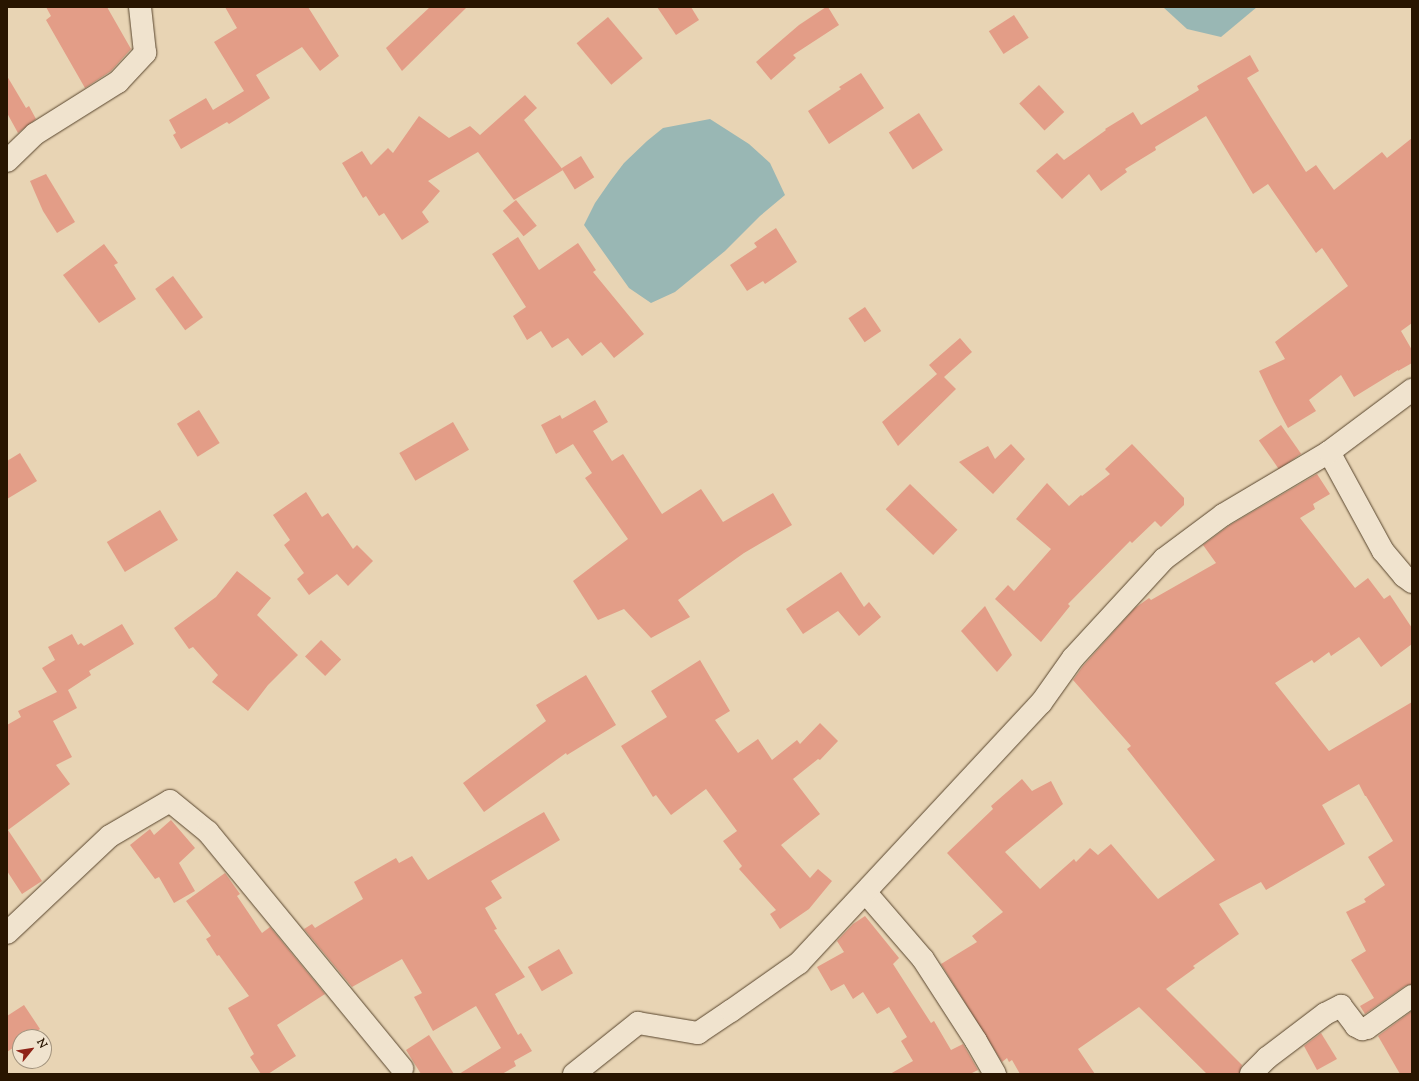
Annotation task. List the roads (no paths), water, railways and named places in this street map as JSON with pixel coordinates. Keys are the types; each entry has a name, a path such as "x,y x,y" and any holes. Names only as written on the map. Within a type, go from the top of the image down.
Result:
{"street":[{"path":"7,161 35,134 118,82 144,53 140,7"},
{"path":"574,1074 638,1023 698,1033 731,1012 799,963 866,893 875,879 1041,703 1073,658 1164,560 1223,514 1329,452 1412,390"},
{"path":"1329,452 1383,551 1404,576 1412,582"},
{"path":"7,933 110,836 170,801 208,832 402,1068"},
{"path":"866,893 923,959 976,1041 995,1074"},
{"path":"1251,1074 1267,1058 1325,1014 1341,1006 1356,1026 1362,1029 1367,1028 1412,996"}],"water":[{"path":"1163,7 1257,7 1221,37 1187,29"},
{"path":"710,119 749,144 770,163 785,195 760,216 725,251 675,292 651,303 629,288 584,225 595,203 611,180 624,163 647,141 663,128"}]}
